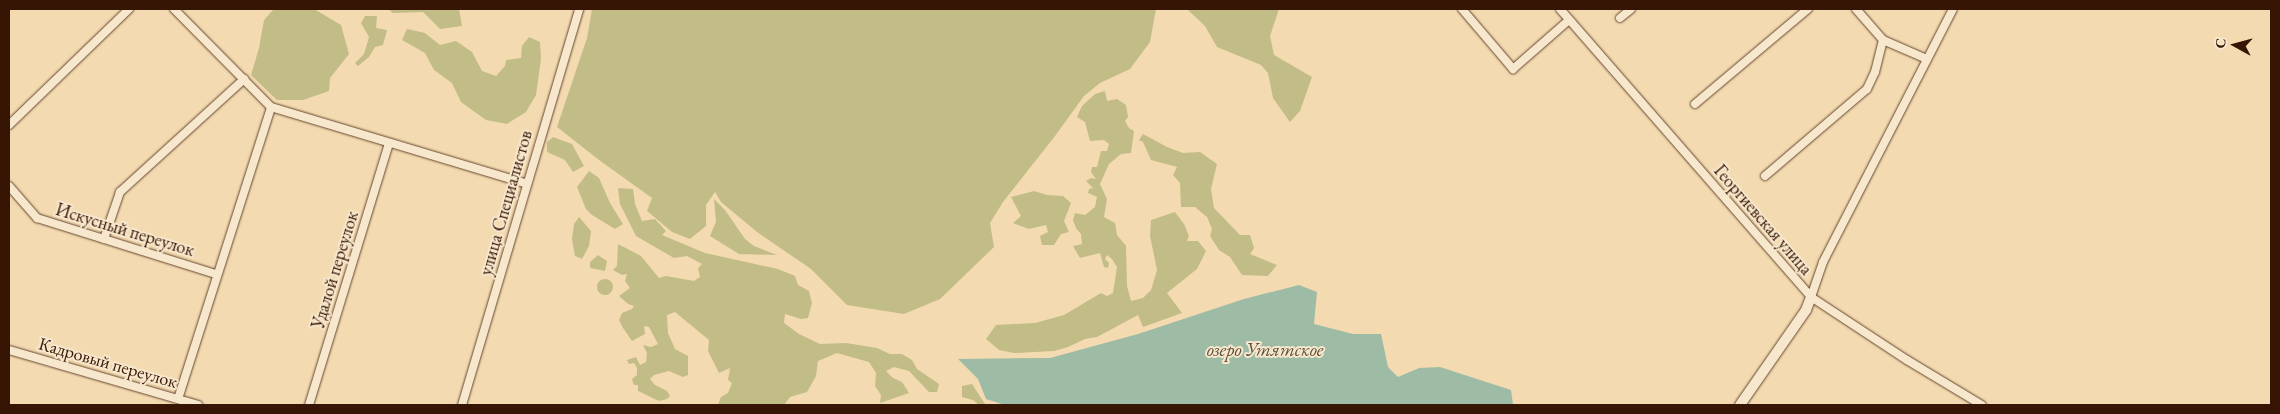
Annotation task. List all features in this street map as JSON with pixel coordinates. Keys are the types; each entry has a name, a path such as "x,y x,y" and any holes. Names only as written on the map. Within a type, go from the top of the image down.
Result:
{"street":[{"path":"9,125 129,9"},
{"path":"174,9 272,107 526,184"},
{"name":"улица Специалистов","path":"462,405 579,9"},
{"path":"1462,9 1514,69 1569,20"},
{"name":"Георгиевская улица","path":"1560,9 1811,297 1907,360 1982,405"},
{"path":"1620,18 1631,9"},
{"path":"1695,104 1808,9"},
{"path":"1856,9 1883,40 1927,59"},
{"path":"1740,405 1806,310 1823,262 1953,9"},
{"path":"1765,176 1867,89 1875,72 1883,40"},
{"path":"104,239 120,192 244,79"},
{"path":"178,399 216,274 272,107"},
{"name":"Удалой переулок","path":"309,405 389,143"},
{"name":"Искусный переулок","path":"9,186 36,218 216,274"},
{"name":"Кадровый переулок","path":"9,350 198,405"}],"shaded area":[{"path":"274,9 314,9 341,25 349,54 330,78 329,91 303,100 277,100 251,75 259,48 264,20"},
{"path":"388,9 459,9 462,26 440,29 423,12 393,13"},
{"path":"592,9 1156,9 1150,42 1130,69 1100,83 1084,96 1003,202 990,223 994,247 940,299 904,314 847,305 811,269 757,232 721,202 715,192 706,205 706,226 690,239 672,232 647,211 652,198 557,127 587,38"},
{"path":"1187,9 1279,9 1270,36 1274,55 1312,77 1300,111 1290,122 1273,98 1268,73 1261,65 1217,47 1205,26"},
{"path":"365,16 377,16 376,28 387,30 383,45 375,47 369,57 358,66 355,63 364,54 369,37 361,23"},
{"path":"407,29 425,33 440,45 456,41 472,52 482,71 496,76 505,66 506,60 521,58 522,46 529,37 540,42 541,59 536,95 526,112 507,124 486,120 461,102 452,83 434,70 425,53 402,40"},
{"path":"1105,91 1107,101 1117,99 1126,105 1128,117 1125,121 1129,128 1134,131 1131,153 1121,154 1109,164 1100,184 1107,199 1104,217 1115,223 1117,235 1126,246 1127,286 1131,301 1143,298 1151,290 1157,270 1150,236 1151,220 1175,212 1184,224 1189,236 1187,241 1198,241 1206,251 1197,269 1167,293 1182,313 1143,327 1138,315 1097,337 1085,339 1054,351 1014,353 999,350 986,339 996,325 1035,323 1064,315 1101,293 1107,296 1113,293 1117,267 1112,259 1107,255 1105,259 1109,263 1108,268 1104,267 1100,253 1080,258 1073,246 1082,244 1081,234 1073,220 1075,213 1085,215 1095,207 1097,197 1088,193 1089,189 1093,188 1086,181 1091,178 1096,179 1091,172 1092,167 1097,167 1101,151 1107,151 1109,144 1104,140 1090,141 1085,122 1077,117 1082,106 1095,94"},
{"path":"1143,134 1183,153 1200,152 1217,164 1211,189 1214,208 1240,235 1250,235 1254,248 1250,254 1277,265 1268,276 1242,275 1230,257 1219,250 1210,236 1212,229 1207,217 1195,207 1181,207 1180,183 1173,175 1177,167 1151,160 1143,142 1139,140"},
{"path":"553,137 572,144 584,166 573,172 565,160 547,152 547,142"},
{"path":"589,171 599,178 610,203 623,224 615,229 592,215 586,209 577,187"},
{"path":"618,188 633,189 635,204 642,221 655,219 666,231 662,235 705,253 778,269 795,276 798,285 809,291 812,303 808,318 801,319 785,314 784,323 799,334 820,344 846,343 877,348 890,354 902,354 912,360 917,369 939,384 937,392 929,392 909,371 894,367 886,371 893,378 902,382 909,393 880,403 881,395 875,386 876,373 869,362 837,353 818,361 816,376 807,392 790,397 784,405 718,405 721,397 728,393 732,383 728,380 730,368 719,373 708,351 709,340 675,312 667,315 668,333 675,349 688,356 688,375 683,377 669,371 654,375 650,379 655,385 667,391 670,396 667,399 659,401 638,391 638,385 634,385 632,379 637,375 637,368 634,363 629,364 627,360 636,357 640,365 646,362 647,353 643,345 651,347 658,344 649,327 644,326 645,334 632,341 619,320 622,313 632,309 634,306 628,304 619,296 630,288 625,281 627,274 622,275 613,270 617,266 618,244 641,256 659,278 666,276 694,281 700,277 698,268 702,264 687,256 674,258 636,236 620,204"},
{"path":"1034,191 1047,195 1063,196 1071,203 1064,221 1069,232 1061,234 1054,245 1042,245 1040,236 1048,232 1046,225 1029,229 1013,223 1021,216 1011,197"},
{"path":"714,199 725,210 745,239 754,246 777,255 739,254 710,236 716,222"},
{"path":"579,217 591,231 589,246 582,259 575,256 572,239 574,224"},
{"path":"598,255 607,261 605,271 590,268 590,262"},
{"path":"605,279 613,287 605,295 597,287"},
{"path":"972,384 985,404 989,405 979,405 973,400 962,397 962,386"}],"water":[{"name":"озеро Утятское","path":"1299,285 1317,292 1314,324 1353,334 1381,334 1388,367 1398,377 1419,368 1440,367 1511,390 1513,405 1005,405 986,399 978,379 958,359 1050,358 1138,334 1244,299"}]}
